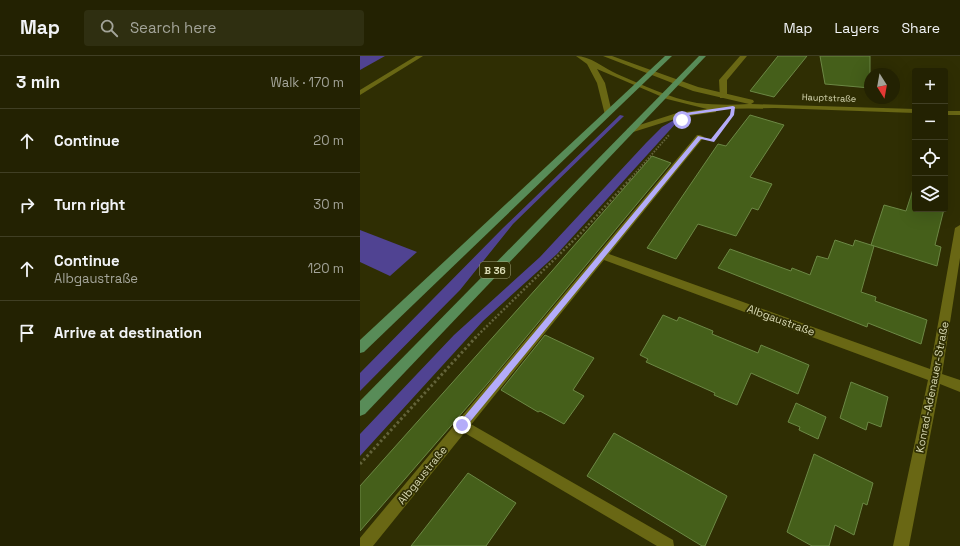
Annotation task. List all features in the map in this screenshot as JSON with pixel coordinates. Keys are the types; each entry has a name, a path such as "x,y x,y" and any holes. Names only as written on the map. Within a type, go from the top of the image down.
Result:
{"main road":[{"path":"360,348 669,56"},
{"name":"B 36","path":"360,410 704,56"}],"street":[{"path":"579,56 589,63 601,82 608,112"},
{"name":"Hauptstraße","path":"606,56 677,83 723,96 766,105"},
{"path":"723,96 723,80 744,56"},
{"name":"Hauptstraße","path":"589,63 681,102 706,106 733,107 766,105 912,111"},
{"path":"630,131 680,115 733,107"},
{"path":"948,113 960,113"},
{"name":"Albgaustraße","path":"363,546 700,137"},
{"name":"Konrad-Adenauer-Straße","path":"901,546 935,376 960,228"},
{"name":"Albgaustraße","path":"602,255 960,386"}],"lane":[{"path":"360,93 420,56"},
{"path":"462,425 668,545"}],"path":[{"path":"700,137 712,141 732,115 733,107"},
{"path":"360,464 475,338 581,233 682,120 680,115"},
{"path":"581,233 585,234"}],"shaded area":[{"path":"360,56 385,56 360,70"},
{"path":"620,115 624,116 513,224 460,290 360,391 360,373 503,228"},
{"path":"674,120 678,121 557,254 483,321 360,456 360,434 454,335 540,257 662,127"},
{"path":"360,230 417,252 390,276 360,262"}],"building":[{"path":"778,56 807,56 774,97 750,91"},
{"path":"820,56 870,56 870,68 864,68 864,87 825,84"},
{"path":"750,115 784,125 750,177 772,184 758,210 752,208 736,236 698,224 676,259 647,248 718,144 726,146"},
{"path":"652,156 671,163 488,383 360,531 360,486 552,271"},
{"path":"912,192 912,212 943,212 935,245 941,247 937,266 871,245 884,205 906,211"},
{"path":"835,240 853,246 855,240 874,246 861,292 876,297 875,301 927,320 921,344 868,323 867,327 718,268 730,249 791,271 792,268 810,275 817,256 828,259"},
{"path":"663,315 677,321 679,317 713,331 712,334 758,353 761,345 809,365 798,394 751,373 737,405 714,395 715,393 646,362 648,359 640,355"},
{"path":"545,335 594,358 573,390 584,396 564,424 540,411 538,412 501,390"},
{"path":"851,382 888,397 881,427 868,422 866,430 840,418"},
{"path":"796,403 826,417 818,439 799,430 800,427 788,422"},
{"path":"614,433 727,496 705,546 702,546 587,476"},
{"path":"814,454 873,483 867,505 863,503 854,535 835,525 829,546 812,546 787,532"},
{"path":"468,473 516,503 486,546 411,546"}],"route":[{"path":"462,425 700,137 712,141 732,115 731,113 733,107 680,115 682,120"}]}
